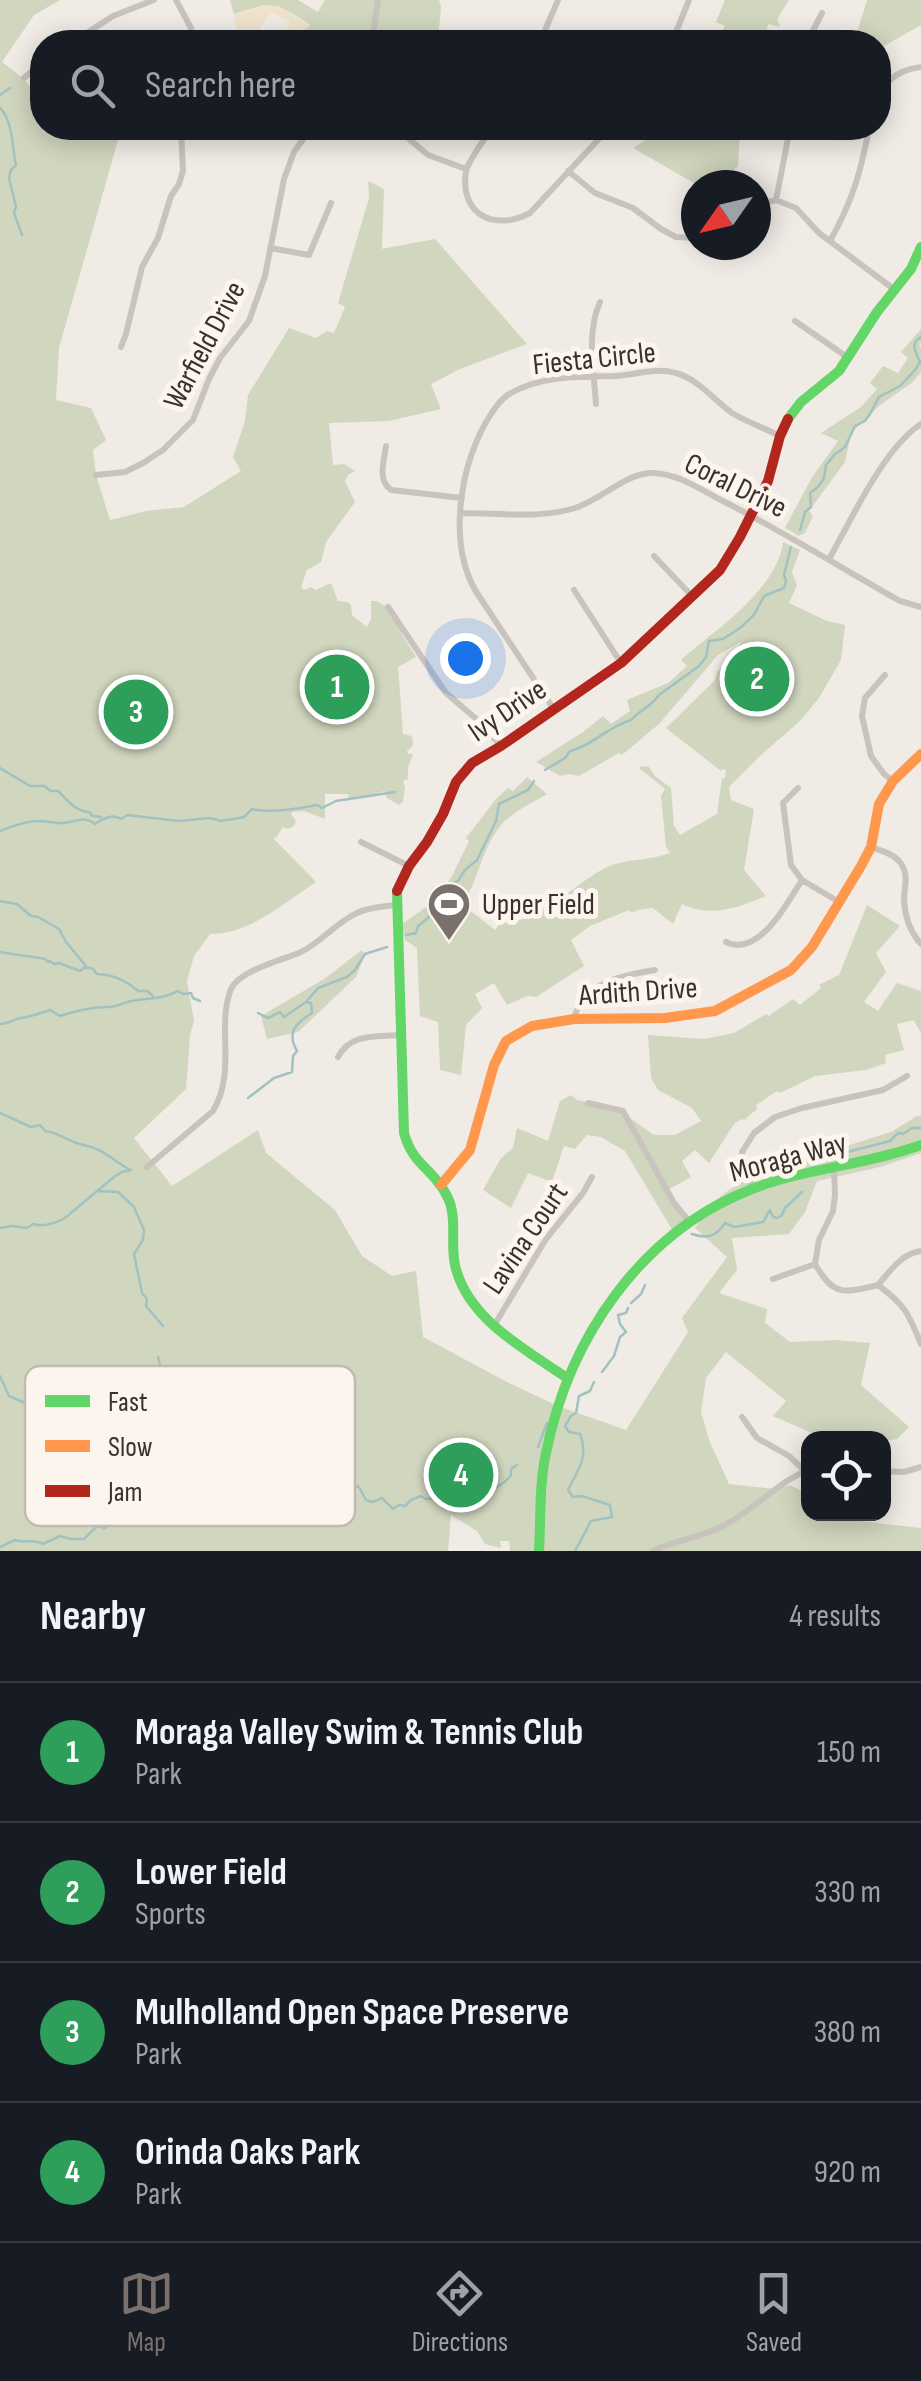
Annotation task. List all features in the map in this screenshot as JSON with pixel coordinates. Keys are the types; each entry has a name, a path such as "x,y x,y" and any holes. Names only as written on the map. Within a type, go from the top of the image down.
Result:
{"street":[{"path":"92,30 154,0"},
{"path":"176,0 191,30"},
{"path":"374,30 378,0"},
{"path":"545,30 558,0"},
{"path":"677,30 690,0"},
{"path":"813,30 822,13"},
{"path":"891,79 921,67"},
{"path":"24,78 30,73"},
{"path":"121,346 142,267 158,238 171,196 180,184 182,140"},
{"name":"Warfield Drive","path":"96,476 125,472 143,462 163,450 193,420 220,358 249,321 263,282 284,180 302,140"},
{"path":"410,140 428,155 466,169"},
{"path":"484,140 466,169 464,181 470,202 492,220 516,220 530,213 598,140"},
{"path":"776,200 788,140"},
{"path":"830,241 863,166 867,140"},
{"path":"568,171 595,193 633,208 660,230 681,236"},
{"path":"771,202 796,208 830,241 896,291"},
{"path":"270,248 309,255 331,203"},
{"name":"Ivy Drive","path":"567,1378 476,1308 460,1284 454,1260 452,1207 441,1185 413,1160 407,1147 396,892 444,814 461,774 472,763 621,662 720,570 768,482 787,420 848,358 911,269 921,247"},
{"path":"596,404 592,338 600,302"},
{"path":"796,321 848,358"},
{"name":"Fiesta Circle","path":"553,708 468,577 462,553 464,473 492,413 506,396 539,382 656,371 676,373 692,380 736,416 780,436"},
{"path":"829,559 887,459 921,424"},
{"path":"386,446 381,475 390,490 462,498"},
{"name":"Coral Drive","path":"461,514 552,513 601,496 633,476 659,473 752,516 900,601 921,607"},
{"path":"654,556 692,596"},
{"path":"574,590 621,662"},
{"path":"388,607 446,694 480,722 501,746"},
{"path":"885,675 865,698 862,716 872,756 893,782"},
{"name":"Ardith Drive","path":"441,1185 470,1150 494,1064 506,1041 532,1026 574,1019 665,1018 715,1011 791,970 812,947 871,847 880,804 893,782 921,754"},
{"path":"798,788 783,803 791,865 802,880 840,903"},
{"path":"361,842 409,866"},
{"path":"871,847 898,859 904,868 907,921 921,944"},
{"path":"726,942 742,946 762,935 802,880"},
{"path":"147,1167 219,1102 224,1087 227,1007 232,986 240,977 306,950 356,913 395,904"},
{"path":"574,1019 586,995 598,986 629,974 654,970"},
{"path":"338,1057 356,1039 400,1035"},
{"path":"752,1188 742,1152 764,1124 802,1108 883,1090 907,1076"},
{"path":"588,1102 623,1112 674,1203 688,1220"},
{"name":"Moraga Way","path":"539,1551 545,1455 567,1378 615,1294 643,1260 688,1220 752,1188 879,1160 921,1145"},
{"path":"834,1168 833,1211 814,1264 825,1282 832,1288 852,1291 878,1285 902,1258 921,1252"},
{"name":"Lavina Court","path":"495,1324 538,1251 592,1177"},
{"path":"772,1279 814,1264"},
{"path":"878,1285 907,1310 921,1344"},
{"path":"742,1417 757,1438 801,1465"},
{"path":"891,1472 921,1467"},
{"path":"653,1551 726,1524 801,1474"}],"green space":[{"path":"0,0 60,0 34,15 2,62 30,87 30,140 118,140 59,348 56,400 91,408 106,440 93,450 110,520 184,507 241,471 233,457 245,421 248,395 289,328 316,338 327,331 334,333 345,307 338,303 369,198 368,181 384,189 382,249 435,239 527,344 431,384 441,409 389,421 329,423 333,465 344,464 355,471 345,481 355,502 326,542 321,562 307,570 301,587 316,590 331,583 338,601 351,605 352,615 367,627 371,601 376,601 388,607 405,629 401,633 416,657 398,667 403,734 412,736 413,745 407,751 413,754 408,779 403,781 403,802 399,805 387,798 384,791 349,799 348,794 325,794 325,819 304,811 292,812 294,826 283,827 273,838 316,882 253,923 210,934 194,956 187,981 194,1021 186,1089 134,1138 172,1186 258,1130 266,1153 335,1210 362,1256 392,1276 416,1271 423,1337 558,1406 626,1430 688,1332 682,1318 727,1257 695,1228 709,1208 733,1187 765,1170 891,1132 921,1116 921,1153 817,1181 805,1212 789,1234 732,1238 737,1270 719,1293 767,1309 765,1323 790,1342 870,1343 861,1385 909,1427 891,1440 891,1431 807,1431 773,1416 786,1401 726,1352 706,1378 701,1412 729,1484 776,1489 790,1485 801,1490 801,1521 860,1521 921,1528 921,1551 510,1551 509,1541 500,1541 501,1548 485,1544 477,1531 451,1515 448,1551 0,1551"},
{"path":"230,0 298,0 318,12 325,0 439,0 441,6 439,30 303,30 310,25 274,7 234,14"},
{"path":"725,0 789,0 777,19 780,27 768,24 767,30 723,30 725,26 716,22"},
{"path":"867,0 921,0 921,25 891,42 891,30 858,30"},
{"path":"646,140 739,140 738,166 733,170 681,170 681,176 633,148"},
{"path":"921,329 921,372 851,433 845,462 809,511 813,516 805,533 799,536 785,528 811,479 838,441 821,433 861,407 877,389 870,383 883,366 898,373 908,358 901,352"},
{"path":"783,542 800,550 792,572 797,585 789,603 845,625 841,660 819,698 729,787 731,800 754,809 744,870 766,896 714,911 682,904 673,924 653,908 632,913 629,910 590,926 571,940 584,966 536,997 527,996 507,1005 494,983 475,994 482,1008 466,1025 461,1075 440,1070 438,1022 420,1016 417,948 405,940 402,924 429,905 451,878 469,841 466,838 496,799 508,788 513,791 527,777 547,794 501,825 463,905 495,930 501,922 542,910 607,867 670,853 666,847 661,796 665,789 641,766 649,767 671,788 674,826 680,835 717,814 726,770 721,771 666,728 715,680 725,660 732,658 742,641 718,655 659,724 622,755 619,753 579,776 560,776 536,762 603,716 611,724 630,711 627,700 668,683 687,666 681,660 757,592 778,560"},
{"path":"867,905 900,926 876,953 886,972 864,1002 878,1011 897,983 921,991 921,1033 914,1020 897,1024 904,1050 885,1055 886,1063 866,1070 815,1076 777,1091 734,1124 709,1163 695,1150 682,1161 691,1177 666,1191 688,1220 677,1238 625,1151 601,1137 587,1135 575,1149 564,1146 552,1182 528,1173 511,1208 483,1190 501,1158 513,1148 517,1128 548,1141 560,1101 571,1095 577,1100 616,1108 654,1135 675,1135 701,1121 692,1108 658,1090 651,1078 648,1035 704,1039 734,1033 793,999 800,1005 821,988 819,985 839,975"},
{"path":"362,950 365,955 356,977 298,1032 267,1039 261,1016 324,979"}],"sand":[{"path":"263,5 279,6 310,26 304,30 280,30 288,28 290,22 271,12 260,30 237,30 234,14"}],"waterway":[{"path":"0,95 10,88"},
{"path":"0,108 11,135 16,165 9,178 22,235"},
{"path":"800,530 805,512 811,507 810,493 824,478 826,465 845,447 855,426 865,421 879,397 900,386 915,370 920,362 914,345 921,337"},
{"path":"545,770 570,751 631,720 699,666 706,657 709,641 723,639 740,628 754,615 764,596 784,588 791,547"},
{"path":"0,768 30,786 58,791 76,807 101,817"},
{"path":"406,935 416,933 441,903 450,885 477,860 496,821 499,804 528,790 534,781"},
{"path":"0,831 29,822 83,819 95,824 107,817 121,819 127,815 221,821 244,817 252,809 275,811 317,805 322,808 336,801 395,792"},
{"path":"0,901 17,904 31,916 59,929 86,966"},
{"path":"258,1013 268,1018 280,1012 284,1017 318,988 347,977 365,954 387,947"},
{"path":"0,952 45,959 80,971 92,968 97,974 119,979 153,996"},
{"path":"0,1024 50,1010 60,1016 178,991 191,993 200,1001"},
{"path":"248,1098 274,1078 292,1072 297,1051 293,1033 297,1024 312,1013 311,1003 306,1002"},
{"path":"0,1113 98,1150 130,1170"},
{"path":"813,1170 820,1159 890,1141 898,1133 921,1128"},
{"path":"0,1228 27,1228 59,1221 114,1177 131,1170"},
{"path":"97,1191 118,1192 134,1207 144,1230 134,1254 142,1293 147,1299 146,1306 163,1326"},
{"path":"692,1234 711,1236 725,1223 734,1227 763,1222 770,1210 777,1218 802,1192"},
{"path":"631,1303 645,1285"},
{"path":"602,1372 626,1332 618,1315 628,1308"},
{"path":"158,1357 160,1366"},
{"path":"0,1376 9,1396 25,1404"},
{"path":"575,1551 591,1521 612,1517 610,1505 573,1497 568,1490 583,1450 580,1434 569,1432 565,1426 576,1413 579,1396 590,1391 594,1382"},
{"path":"538,1447 547,1423"},
{"path":"355,1487 359,1487 366,1500 382,1498 393,1509 421,1496 449,1497 454,1501 463,1496 468,1501 478,1501 507,1480 517,1465"},
{"path":"0,1547 15,1540 43,1544 60,1536 84,1539 97,1526"},
{"path":"97,1526 108,1526"}],"traffic: fast":[{"path":"788,419 801,402 839,371 911,269 921,247"},
{"path":"397,891 404,1133 413,1153 442,1187 450,1204 455,1265 472,1301 516,1344 567,1378"},
{"path":"539,1551 544,1465 557,1410 592,1330 644,1261 676,1232 712,1208 752,1189 921,1145"}],"traffic: slow":[{"path":"441,1185 470,1150 494,1065 506,1041 532,1026 574,1019 665,1018 715,1011 791,970 812,947 861,866 871,847 879,804 893,781 921,754"}],"traffic: jam":[{"path":"397,891 443,814 456,782 472,763 621,663 720,570 768,481 788,419"}],"place":[{"name":"Lower Field","path":"757,679"},
{"name":"Moraga Valley Swim & Tennis Club","path":"337,687"},
{"name":"Mulholland Open Space Preserve","path":"136,712"},
{"name":"Upper Field","path":"449,942"},
{"name":"Orinda Oaks Park","path":"461,1475"}]}
